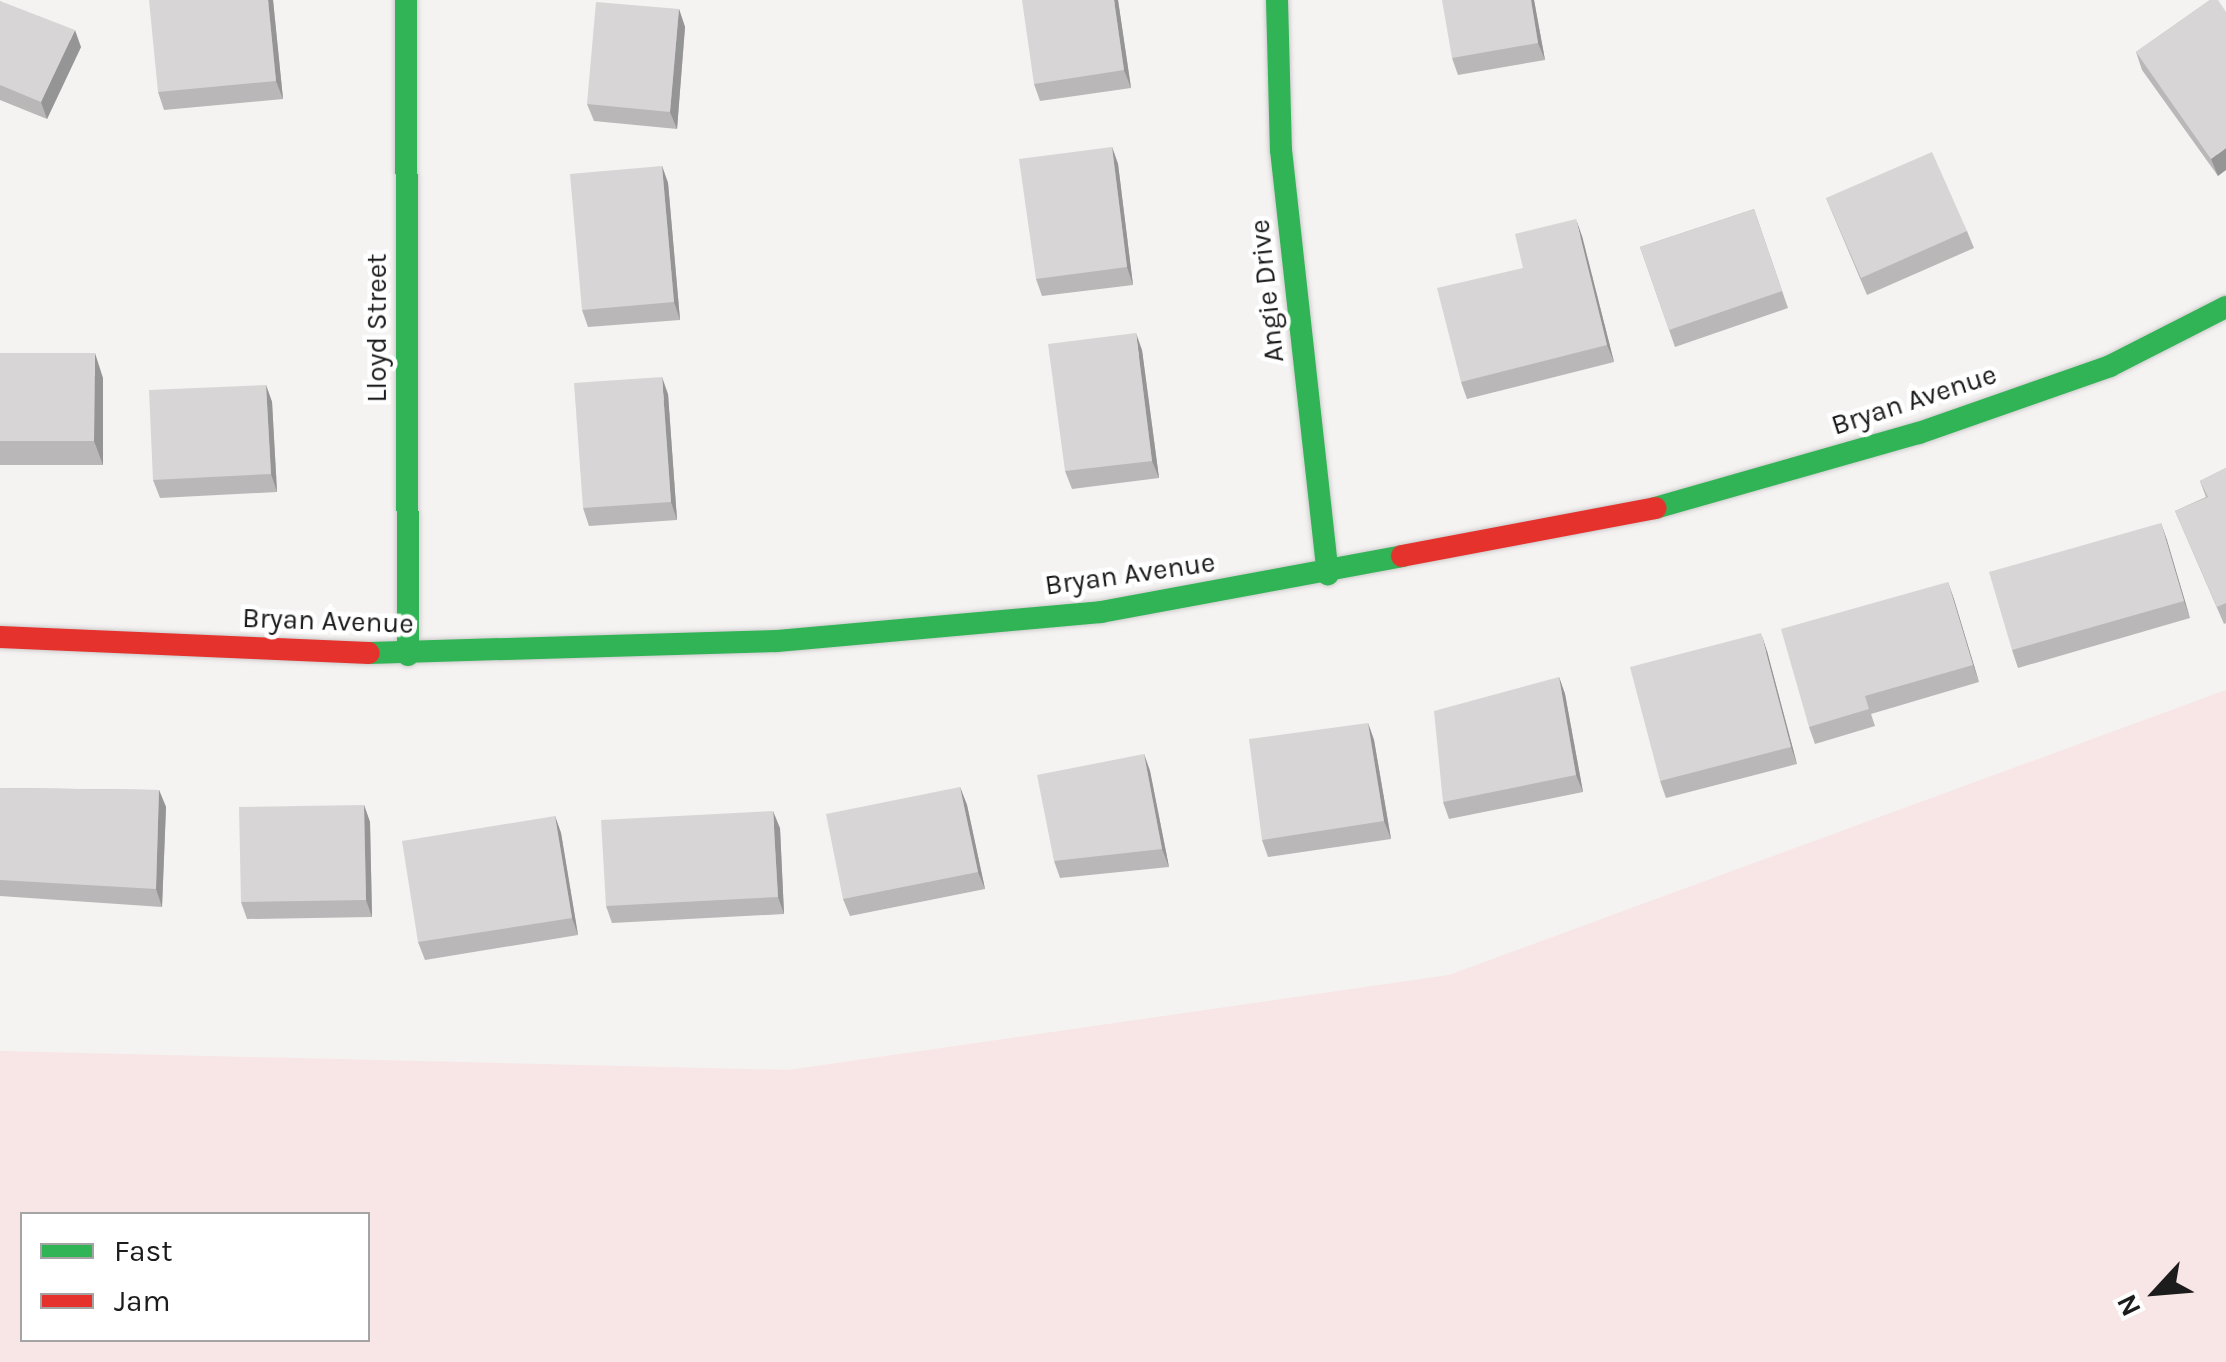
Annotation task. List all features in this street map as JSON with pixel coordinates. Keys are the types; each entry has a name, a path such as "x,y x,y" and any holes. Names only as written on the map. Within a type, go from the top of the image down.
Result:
{"street":[{"name":"Lloyd Street","path":"406,0 408,655"},
{"name":"Angie Drive","path":"1278,0 1281,150 1328,574"},
{"name":"Bryan Avenue","path":"0,636 408,655 815,638 1102,612 1328,574 1637,513 1919,434 2110,366 2226,307"}],"shaded area":[{"path":"2226,690 2226,1362 0,1362 0,1051 788,1070 1449,975"}],"building":[{"path":"149,0 268,0 276,81 158,92"},
{"path":"1022,0 1114,0 1124,70 1034,84"},
{"path":"1442,0 1531,0 1538,43 1452,58"},
{"path":"2210,0 2218,0 2226,12 2226,148 2211,159 2136,52"},
{"path":"0,1 75,30 41,102 0,85"},
{"path":"596,2 679,9 670,112 587,104"},
{"path":"1112,147 1127,267 1036,279 1019,159"},
{"path":"1932,152 1967,231 1861,278 1826,198"},
{"path":"662,166 674,302 582,310 570,174"},
{"path":"1754,209 1782,291 1669,330 1640,247"},
{"path":"1576,219 1607,345 1461,382 1437,288 1523,268 1515,234"},
{"path":"1136,333 1152,461 1065,471 1048,344"},
{"path":"0,353 95,353 94,441 0,441"},
{"path":"662,377 671,502 583,508 574,383"},
{"path":"266,385 271,474 153,480 149,390"},
{"path":"2226,468 2226,603 2217,607 2175,511 2208,497 2200,481"},
{"path":"2161,523 2184,601 2012,650 1989,572"},
{"path":"1948,582 1973,665 1865,696 1869,709 1809,727 1781,629"},
{"path":"1761,633 1791,747 1660,781 1630,667"},
{"path":"1559,677 1576,775 1443,802 1434,711"},
{"path":"1368,723 1384,821 1262,840 1249,739"},
{"path":"1144,754 1162,849 1054,861 1037,775"},
{"path":"960,787 978,872 843,899 826,814"},
{"path":"0,788 159,790 156,889 0,880"},
{"path":"364,805 366,900 241,902 239,807"},
{"path":"773,811 778,897 606,906 601,820"},
{"path":"555,816 572,918 418,942 402,841"}],"traffic: fast":[{"path":"406,0 408,655"},
{"path":"1277,0 1281,150 1328,574"},
{"path":"1655,508 1919,433 2110,366 2226,307"},
{"path":"369,653 777,641 1101,612 1402,556"}],"traffic: jam":[{"path":"1402,556 1655,508"},
{"path":"0,637 369,653"}]}
